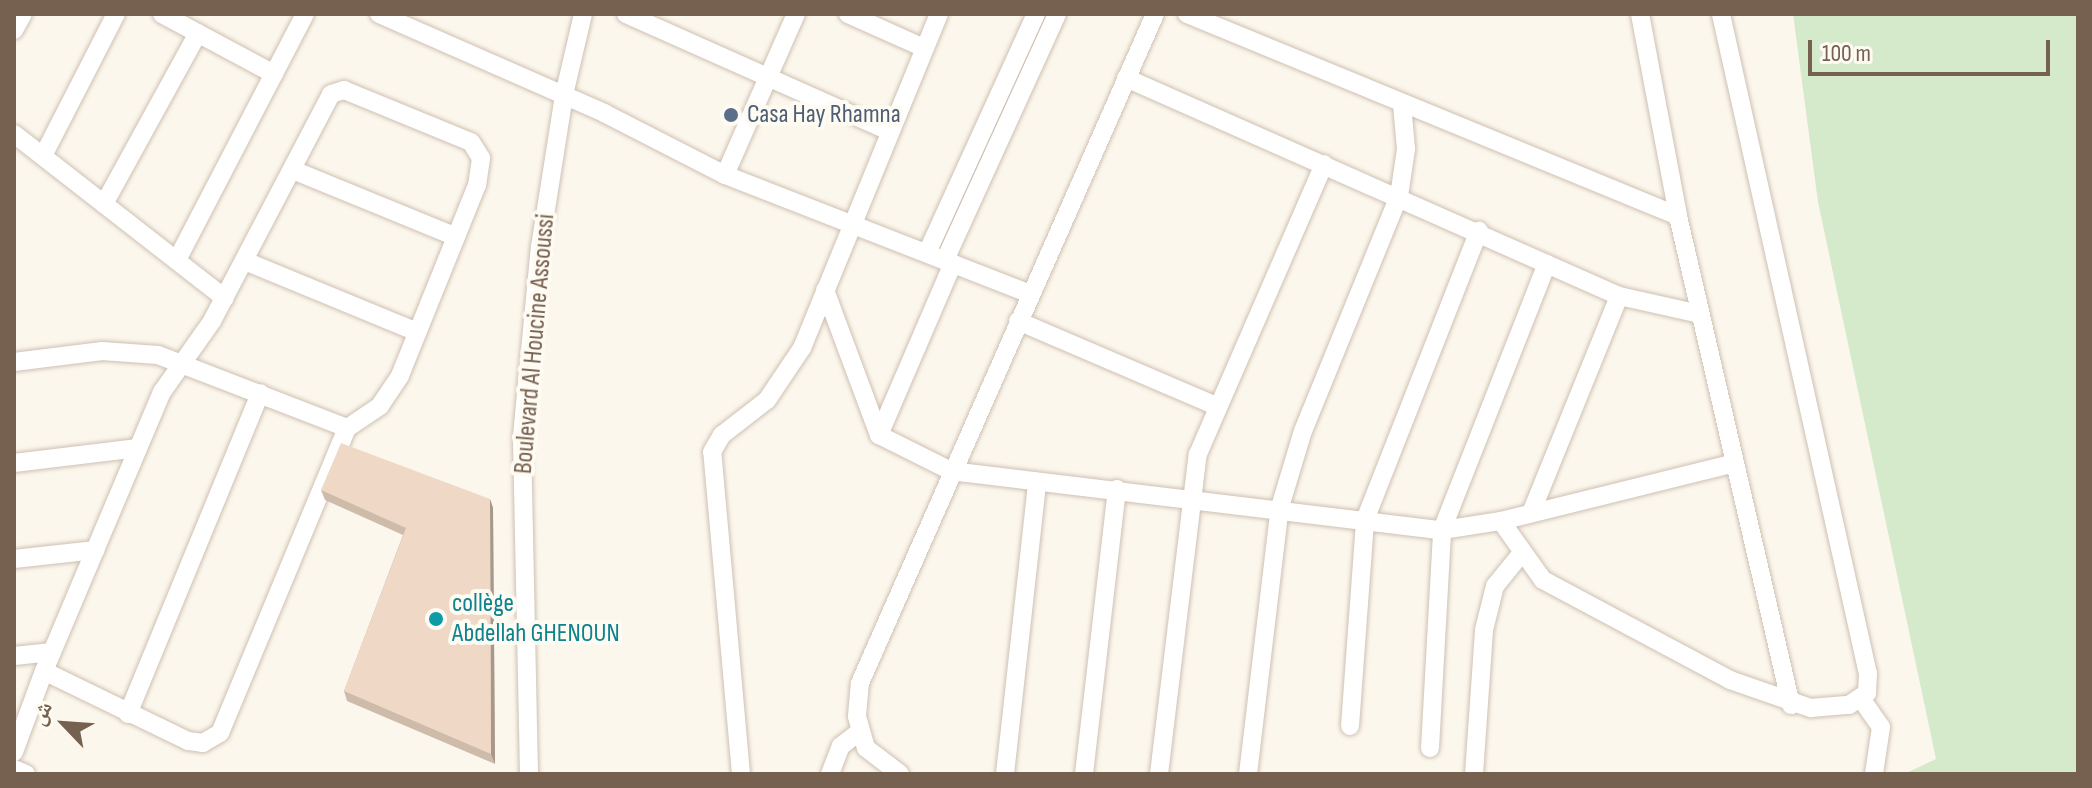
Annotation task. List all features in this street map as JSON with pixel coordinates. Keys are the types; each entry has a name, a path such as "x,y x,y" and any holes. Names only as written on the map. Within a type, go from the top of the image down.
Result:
{"street":[{"path":"43,156 116,14"},
{"path":"162,14 274,74"},
{"path":"178,258 305,14"},
{"path":"379,14 564,95 725,175 1031,294"},
{"name":"Boulevard Al Houcine Assoussi","path":"529,774 522,436 540,247 564,95 583,14"},
{"path":"626,14 889,131"},
{"path":"725,175 796,14"},
{"path":"848,14 924,48"},
{"path":"741,774 712,452 722,435 781,385 825,290 939,14"},
{"path":"927,253 1036,14"},
{"path":"879,435 949,262 1057,14"},
{"path":"900,774 875,759 859,732 860,683 1155,14"},
{"path":"1187,14 1678,216"},
{"path":"1640,14 1678,216 1732,464 1791,705"},
{"path":"1721,14 1868,674 1862,700 1881,727 1874,774"},
{"path":"104,204 198,33"},
{"path":"1126,78 1479,231 1619,296 1700,314"},
{"path":"14,752 44,671 138,448 180,362 225,298 327,99 338,90 471,142 481,158 477,185 417,332 390,394 347,428 224,728 197,744 128,714 44,671"},
{"path":"1248,774 1280,507 1303,431 1399,196 1406,149 1402,104"},
{"path":"14,134 178,258 225,298"},
{"path":"1159,774 1198,454 1216,406 1324,164"},
{"path":"293,170 456,237"},
{"path":"1350,726 1365,520 1479,231"},
{"path":"245,261 417,332"},
{"path":"1430,748 1442,530 1547,264"},
{"path":"825,290 879,435 951,471 1280,507 1442,530 1501,521 1732,464"},
{"path":"1531,513 1619,296"},
{"path":"1018,321 1216,406"},
{"path":"14,362 122,350 180,362 347,428"},
{"path":"128,714 260,393"},
{"path":"14,463 138,448"},
{"path":"1005,774 1037,482"},
{"path":"1084,774 1117,489"},
{"path":"1501,521 1521,554 1560,591 1730,680 1791,705 1831,708 1862,700"},
{"path":"14,559 96,550"},
{"path":"1474,774 1489,607 1495,586 1521,554"},
{"path":"14,656 52,652"},
{"path":"830,774 841,746 859,732"},
{"path":"14,769 26,774"}],"green space":[{"path":"1793,14 2078,14 2078,774 1904,774 1936,759 1818,202"}],"building":[{"name":"collège Abdellah GHENOUN","path":"341,443 490,499 491,754 344,691 406,528 321,490"}],"place":[{"name":"Casa Hay Rhamna","path":"731,115"},
{"name":"collège Abdellah GHENOUN","path":"436,619"}]}
